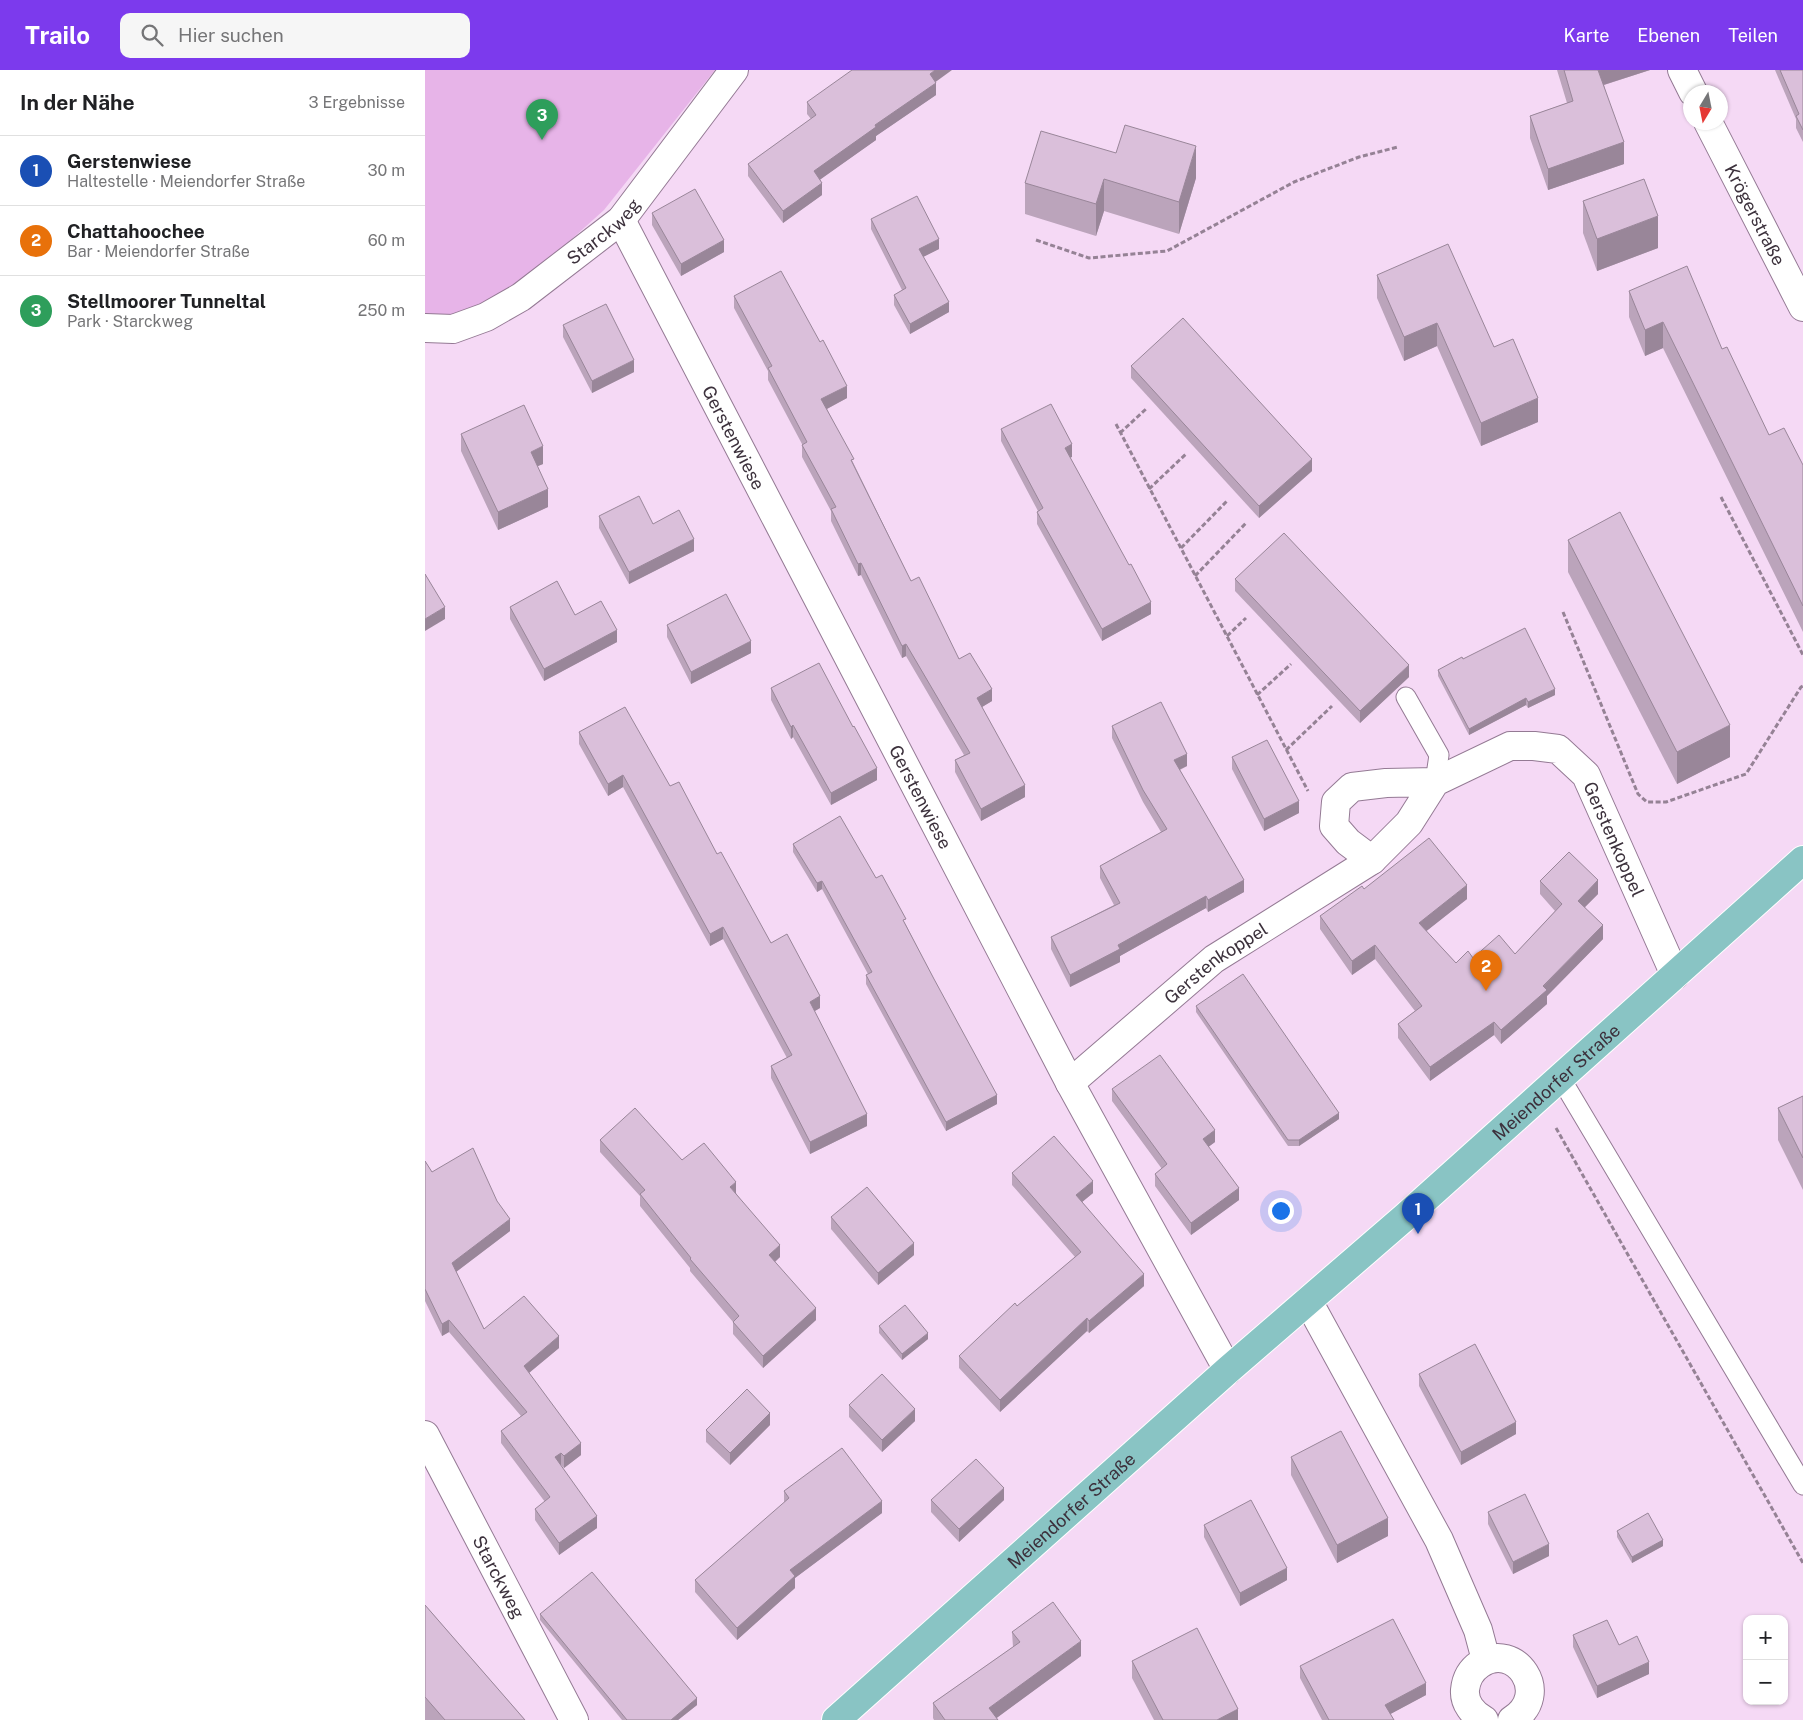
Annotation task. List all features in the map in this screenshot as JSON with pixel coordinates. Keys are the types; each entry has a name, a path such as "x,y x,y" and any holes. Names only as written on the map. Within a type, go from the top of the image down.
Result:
{"main road":[{"name":"Meiendorfer Straße","path":"847,1716 1228,1370 1405,1217 1803,860"}],"street":[{"name":"Starckweg","path":"425,328 453,329 486,317 521,297 621,220 734,70"},
{"path":"1682,70 1690,85"},
{"name":"Krögerstraße","path":"1712,130 1803,307"},
{"name":"Gerstenwiese","path":"621,220 1070,1082 1228,1370"},
{"name":"Gerstenkoppel","path":"1336,802 1352,787 1386,783 1435,782 1510,746 1558,749 1586,775 1675,975"},
{"name":"Gerstenkoppel","path":"1070,1082 1214,959 1372,860 1409,823 1435,782"},
{"path":"1336,802 1334,826 1348,842 1372,860"},
{"path":"1307,1301 1439,1540 1478,1630 1486,1660"},
{"name":"Starckweg","path":"425,1435 574,1720"},
{"path":"1484,1720 1476,1715 1468,1705 1465,1692 1467,1679 1474,1668 1486,1660 1499,1658 1513,1662 1523,1670 1529,1682 1530,1696 1527,1706 1520,1715 1512,1720"}],"lane":[{"path":"1405,697 1439,755 1435,782"},
{"path":"1560,1077 1803,1485"}],"path":[{"path":"1036,240 1089,258 1167,251 1294,182 1359,157 1398,147"},
{"path":"1121,433 1146,409"},
{"path":"1115,424 1309,793 1336,802"},
{"path":"1149,489 1187,453"},
{"path":"1721,497 1803,655"},
{"path":"1181,548 1227,501"},
{"path":"1195,576 1247,522"},
{"path":"1563,612 1638,794 1647,802 1667,802 1746,774 1803,686"},
{"path":"1227,636 1246,618"},
{"path":"1257,694 1291,664"},
{"path":"1286,750 1332,706"},
{"path":"1539,1096 1803,1563"}],"shaded area":[{"path":"425,70 715,70 604,210 523,283 466,315 425,316"}],"building":[{"path":"852,70 935,70 930,74 936,83 875,125 876,127 814,171 822,183 783,211 748,164 816,115 807,102"},
{"path":"1564,70 1598,70 1624,142 1548,169 1530,116 1573,101"},
{"path":"1780,70 1803,70 1803,130 1796,116 1799,114"},
{"path":"1125,125 1196,146 1179,202 1104,179 1096,204 1025,183 1041,131 1116,153"},
{"path":"1644,179 1658,216 1597,239 1583,201"},
{"path":"695,189 724,240 681,264 652,213"},
{"path":"917,196 939,239 919,249 949,302 910,324 894,295 906,288 871,219"},
{"path":"1448,244 1494,347 1513,339 1538,398 1481,423 1437,323 1404,337 1377,275"},
{"path":"1687,266 1722,349 1727,347 1769,435 1784,428 1803,465 1803,606 1663,322 1645,330 1629,291"},
{"path":"781,271 820,342 823,340 847,386 821,399 854,459 851,460 911,581 919,577 959,659 970,653 992,689 977,698 1025,785 981,809 955,760 970,753 906,644 902,646 861,563 858,564 831,509 836,507 802,445 807,442 768,368 772,366 734,296"},
{"path":"606,304 634,360 592,381 563,325"},
{"path":"1183,318 1312,459 1259,506 1131,366"},
{"path":"1051,404 1072,444 1065,448 1151,602 1102,629 1037,512 1043,508 1001,429"},
{"path":"524,405 543,446 531,452 548,489 498,512 461,434"},
{"path":"639,496 653,524 679,510 694,539 629,572 599,516"},
{"path":"1620,512 1730,725 1677,752 1568,540"},
{"path":"1284,533 1409,665 1360,711 1235,579"},
{"path":"425,574 445,607 425,619"},
{"path":"557,581 575,615 601,601 617,630 544,669 510,607"},
{"path":"726,594 751,641 691,672 667,625"},
{"path":"1525,628 1555,689 1528,702 1526,698 1469,729 1438,670"},
{"path":"819,663 877,768 831,793 793,725 791,727 771,688"},
{"path":"1161,702 1187,754 1174,760 1244,880 1208,900 1206,896 1118,945 1120,949 1070,975 1051,937 1120,903 1100,866 1167,829 1143,790 1112,726"},
{"path":"625,707 670,786 679,782 717,854 721,852 771,943 787,934 820,996 810,1002 867,1114 810,1142 771,1066 792,1055 723,927 710,934 623,775 608,784 579,732"},
{"path":"1267,740 1299,801 1264,819 1232,757"},
{"path":"840,816 876,878 882,875 906,919 903,920 997,1095 946,1122 866,975 872,972 822,881 817,883 793,844"},
{"path":"1429,838 1467,885 1419,923 1456,963 1468,951 1473,958 1499,935 1515,954 1562,904 1540,881 1569,852 1598,880 1578,901 1603,925 1543,986 1547,990 1501,1030 1494,1022 1430,1067 1398,1024 1422,1006 1375,945 1352,961 1320,916 1362,886 1364,889"},
{"path":"1243,974 1339,1113 1299,1140 1288,1140 1196,1006"},
{"path":"1160,1055 1215,1130 1203,1139 1239,1188 1191,1223 1155,1174 1167,1164 1112,1089"},
{"path":"1803,1096 1803,1158 1778,1108"},
{"path":"635,1108 682,1160 704,1143 736,1182 730,1187 780,1245 769,1255 816,1308 763,1356 733,1322 739,1316 690,1259 640,1194 645,1190 600,1140"},
{"path":"1054,1136 1093,1181 1076,1195 1144,1274 1089,1321 1087,1318 1000,1400 959,1356 1015,1303 1017,1306 1081,1252 1012,1173"},
{"path":"473,1148 497,1201 510,1219 452,1263 484,1329 524,1296 559,1336 524,1366 581,1443 564,1456 561,1453 555,1457 597,1516 559,1543 535,1509 550,1497 501,1431 527,1412 449,1320 442,1324 425,1289 425,1161 432,1172"},
{"path":"867,1187 914,1243 878,1273 831,1217"},
{"path":"905,1305 928,1333 902,1354 879,1326"},
{"path":"1475,1344 1516,1422 1461,1452 1419,1374"},
{"path":"882,1374 915,1409 882,1440 849,1405"},
{"path":"747,1389 770,1413 730,1453 706,1430"},
{"path":"1341,1431 1388,1518 1337,1545 1291,1457"},
{"path":"842,1448 882,1501 790,1570 795,1576 737,1628 695,1580 789,1498 784,1491"},
{"path":"976,1459 1004,1488 959,1529 931,1500"},
{"path":"1525,1494 1549,1544 1513,1562 1488,1512"},
{"path":"1251,1500 1287,1568 1240,1593 1204,1525"},
{"path":"1648,1513 1663,1540 1632,1557 1617,1531"},
{"path":"592,1572 697,1698 671,1720 627,1720 540,1614"},
{"path":"1053,1602 1081,1641 989,1708 998,1720 945,1720 933,1703 1020,1642 1012,1632"},
{"path":"425,1605 525,1720 445,1720 425,1697"},
{"path":"1393,1619 1426,1683 1385,1705 1394,1720 1329,1720 1300,1666"},
{"path":"1607,1620 1619,1645 1637,1636 1649,1662 1597,1686 1573,1635"},
{"path":"1197,1628 1238,1709 1217,1720 1163,1720 1132,1661"}],"place":[{"name":"Stellmoorer Tunneltal","path":"542,140"},
{"name":"Chattahoochee","path":"1486,991"},
{"name":"Gerstenwiese","path":"1418,1234"}]}
